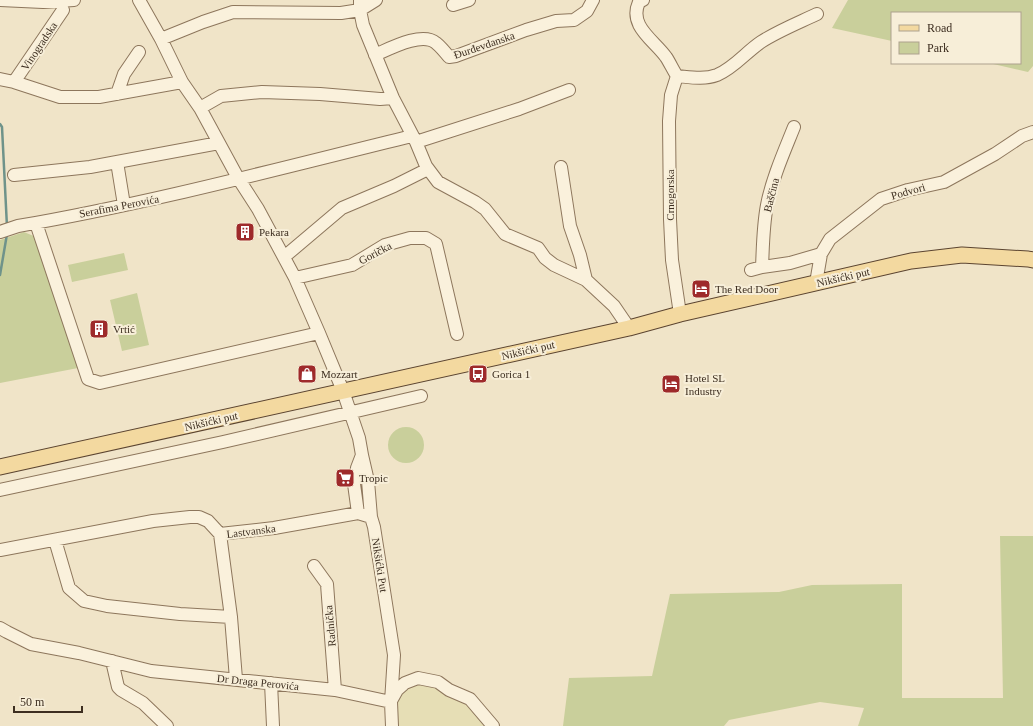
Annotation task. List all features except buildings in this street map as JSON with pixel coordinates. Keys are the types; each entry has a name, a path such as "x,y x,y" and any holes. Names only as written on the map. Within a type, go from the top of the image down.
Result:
{"main road":[{"name":"Nikšićki put","path":"0,467 629,328 680,314 910,261 962,255 1033,260"}],"street":[{"path":"0,0 43,2 74,0"},
{"path":"139,0 161,38 182,82 200,108 238,178 258,209 295,278 343,392 359,438 362,455 356,468 354,484 358,513 371,517"},
{"path":"161,38 233,12 309,14 340,13 376,0"},
{"path":"453,5 469,0"},
{"name":"Đurđevdanska","path":"375,55 403,42 425,39 436,42 449,57 456,56 533,27 556,21 574,20 587,11 593,0"},
{"path":"640,1 636,9 638,23 642,31 665,56 677,76 706,77 716,75 726,70 766,40 817,14"},
{"path":"360,5 363,25 393,98 428,169 438,182 485,209 505,234 538,248 545,258 554,265 586,280 614,306 629,328"},
{"name":"Vinogradska","path":"14,82 63,10"},
{"path":"118,94 124,74 139,52"},
{"name":"Crnogorska","path":"677,76 671,95 669,122 670,220 672,260 680,314"},
{"name":"Vinogradska","path":"0,79 60,97 99,97 182,82"},
{"path":"238,178 414,139 512,112 569,90"},
{"path":"200,108 221,96 262,92 320,94 380,99 393,98"},
{"name":"Baščina","path":"794,127 783,153 767,205 757,268 790,263 821,254"},
{"name":"Podvori","path":"816,283 821,254 830,239 881,199 908,190 944,182 995,154 1022,136 1033,132"},
{"path":"14,175 90,167 219,143"},
{"path":"117,162 124,205"},
{"path":"561,167 570,226 580,255 586,280"},
{"path":"284,257 342,208 394,186 428,169"},
{"name":"Serafima Perovića","path":"4,230 202,188 238,178"},
{"path":"36,223 88,379 100,384 319,333"},
{"name":"Gorička","path":"295,278 352,265 385,245 410,238 426,238 436,244 456,334"},
{"name":"Nikšićki put","path":"0,490 223,442 421,396"},
{"name":"Nikšićki Put","path":"362,455 368,481 371,517 377,540 394,655 391,702 392,726"},
{"name":"Lastvanska","path":"0,550 154,522 190,517 199,517 208,521 220,534 274,528 358,513"},
{"path":"220,534 231,617 236,679"},
{"path":"55,540 69,588 84,600 107,606 180,614 231,617"},
{"name":"Radnička","path":"314,566 327,584 336,690"},
{"name":"Dr Draga Perovića","path":"0,628 31,644 79,653 151,671 336,690 391,702"},
{"path":"112,661 118,686 121,690 143,703 167,726"},
{"path":"391,702 397,690 405,683 418,678 438,682 449,690 470,699 493,726"},
{"path":"271,683 273,726"}],"shaded area":[{"path":"423,684 435,686 457,698 476,711 486,726 396,726 395,714 398,696 402,689"}],"green space":[{"path":"848,0 1033,0 1033,66 1028,72 993,64 1021,64 1021,12 891,12 891,41 832,28"},
{"path":"24,232 36,237 78,368 0,383 0,240"},
{"path":"124,253 128,270 72,282 68,265"},
{"path":"137,293 149,345 122,351 110,300"},
{"path":"406,427 416,430 421,435 424,445 421,455 416,460 406,463 396,460 391,455 388,445 391,435 396,430"},
{"path":"1000,536 1033,536 1033,726 858,726 864,708 820,702 729,720 724,726 563,726 569,678 652,676 670,594 779,592 812,585 902,584 902,698 1003,698"}],"waterway":[{"path":"0,124 2,127 7,227"},
{"path":"0,275 7,234"}],"place":[{"name":"Pekara","path":"245,232"},
{"name":"The Red Door","path":"701,289"},
{"name":"Vrtić","path":"99,329"},
{"name":"Mozzart","path":"307,374"},
{"name":"Gorica 1","path":"478,374"},
{"name":"Hotel SL Industry","path":"671,384"},
{"name":"Tropic","path":"345,478"}]}
